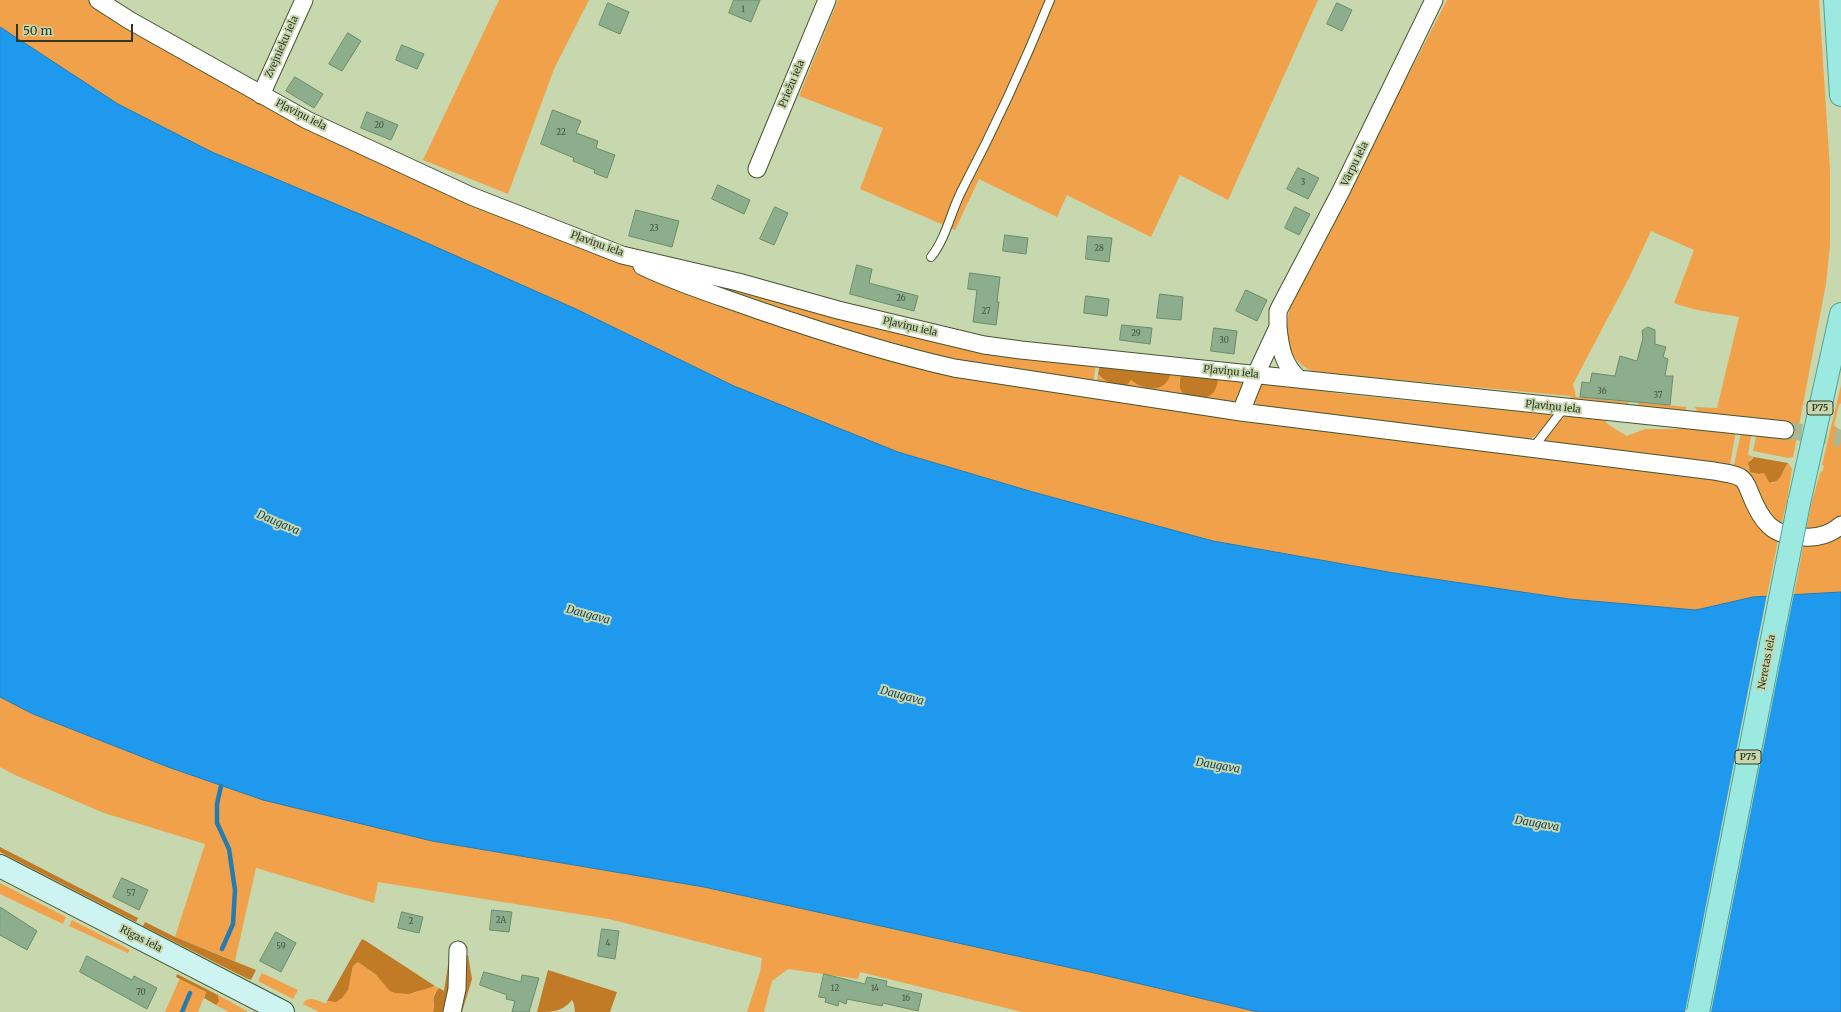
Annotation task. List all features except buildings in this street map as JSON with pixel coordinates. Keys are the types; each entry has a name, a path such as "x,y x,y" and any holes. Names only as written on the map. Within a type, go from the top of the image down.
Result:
{"main road":[{"path":"1834,0 1841,95"},
{"name":"Neretas iela","path":"1698,1012 1799,503 1841,314"},
{"name":"Rīgas iela","path":"0,866 283,1012"}],"street":[{"name":"Pļaviņu iela","path":"98,0 129,20 307,120 471,196 622,255 686,268 809,303 984,345 1099,359 1256,374 1564,408 1785,430"},
{"name":"Zvejnieku iela","path":"261,95 304,0"},
{"name":"Priežu iela","path":"757,169 828,0"},
{"name":"Vārpu iela","path":"1299,379 1291,372 1280,348 1278,311 1341,191 1434,0"},
{"path":"622,255 640,266 684,284 799,324 924,361 1010,378 1241,412 1714,471 1735,476 1746,483 1755,507 1766,524 1777,532 1798,537 1822,536 1835,530 1841,525"},
{"name":"Vārpu iela","path":"1241,412 1256,374 1278,327"},
{"path":"452,1012 457,989 458,950"}],"lane":[{"path":"931,257 942,240 957,202 976,165 1050,0"},
{"path":"1533,448 1564,408"}],"shaded area":[{"path":"0,0 92,0 295,124 666,282 890,357 1743,483 1779,535 1767,596 1753,597 1696,610 1569,599 1394,573 1213,541 1033,492 898,452 734,386 576,309 400,231 212,152 118,104 0,27"},
{"path":"499,0 589,0 554,69 508,194 423,160"},
{"path":"838,0 1318,0 1228,200 1180,175 1151,237 1067,195 1057,217 979,179 955,230 860,189 883,128 799,96"},
{"path":"1447,0 1819,0 1830,170 1830,245 1826,284 1793,457 1788,458 1753,451 1756,437 1762,434 1698,413 1695,407 1717,408 1739,317 1698,310 1674,303 1694,250 1651,231 1629,278 1573,384 1576,397 1629,402 1627,404 1572,399 1570,396 1324,373 1306,368 1292,354 1287,336 1287,326 1293,297"},
{"path":"677,271 1096,363 1093,385 944,362 729,295"},
{"path":"1100,364 1171,373 1168,380 1159,387 1148,388 1136,384 1131,380 1126,386 1122,386 1104,380 1098,374"},
{"path":"1171,373 1181,374 1179,384 1186,397 1096,386 1098,374 1101,378 1131,380 1147,389 1160,387 1166,382"},
{"path":"1181,374 1218,378 1215,391 1204,398 1186,397 1180,387"},
{"path":"1218,378 1245,380 1240,394 1235,401 1231,403 1221,403 1202,399"},
{"path":"1265,383 1274,383 1343,394 1553,415 1538,433 1526,441 1258,407 1254,401 1258,386"},
{"path":"1841,385 1841,403 1839,405 1834,425 1841,431 1841,592 1794,595 1811,505 1820,473 1824,466 1822,465"},
{"path":"1638,403 1687,407 1684,412 1640,407"},
{"path":"1565,416 1578,416 1604,420 1609,425 1627,436 1645,429 1677,429 1687,425 1736,431 1730,465 1727,467 1541,445 1549,431"},
{"path":"1741,433 1751,436 1748,455 1754,457 1750,459 1748,467 1753,473 1764,473 1769,481 1773,483 1782,474 1788,463 1792,469 1787,501 1780,530 1729,472 1734,465"},
{"path":"1754,457 1788,463 1779,479 1769,482 1764,473 1759,474 1750,472 1748,463"},
{"path":"0,697 33,714 168,767 263,800 432,841 704,887 1103,975 1258,1012 1022,1012 860,972 858,979 788,969 772,981 764,1012 747,1012 760,972 762,958 609,919 378,882 374,903 256,868 235,961 175,937 205,844 104,813 15,775 0,767"},
{"path":"0,847 138,918 136,922 0,852"},
{"path":"0,883 66,917 63,924 0,894"},
{"path":"72,920 130,950 128,953 69,926"},
{"path":"145,922 175,937 256,970 251,980 246,978 143,926"},
{"path":"362,939 435,986 409,994 395,993 390,991 376,975 358,962 353,966 348,990 342,998 336,1002 327,1001"},
{"path":"450,953 453,955 447,1012 433,1012 436,992 439,988 444,991"},
{"path":"468,955 472,979 462,1012 456,1012 464,957"},
{"path":"358,962 382,980 386,986 405,993 416,992 427,987 439,988 434,994 433,1012 319,1012 303,1004 305,1001 310,999 326,1004 327,1001 332,1002 351,977 353,966"},
{"path":"548,970 617,992 610,1012 575,1012 572,1000 561,1009 548,1012 537,1012"},
{"path":"262,973 298,990 293,999 258,981"},
{"path":"177,974 218,995 219,1001 216,1005 204,998 206,992 176,977"},
{"path":"180,978 206,992 198,1012 165,1012"},
{"path":"218,995 247,1012 229,1012 216,1005 219,998"}],"water":[{"name":"Daugava","path":"0,27 118,104 212,152 400,231 576,309 734,386 898,452 1033,492 1213,541 1394,573 1569,599 1696,610 1753,597 1841,592 1841,1012 1258,1012 1103,975 704,887 432,841 263,800 168,767 33,714 0,697"}],"pier":[{"path":"1794,593 1711,1012 1685,1012 1767,594"}],"waterway":[{"path":"221,786 217,804 217,823 229,849 235,890 233,924 222,949"},
{"path":"182,1012 190,993"}],"tunnel":[{"path":"1785,430 1841,438"}]}
